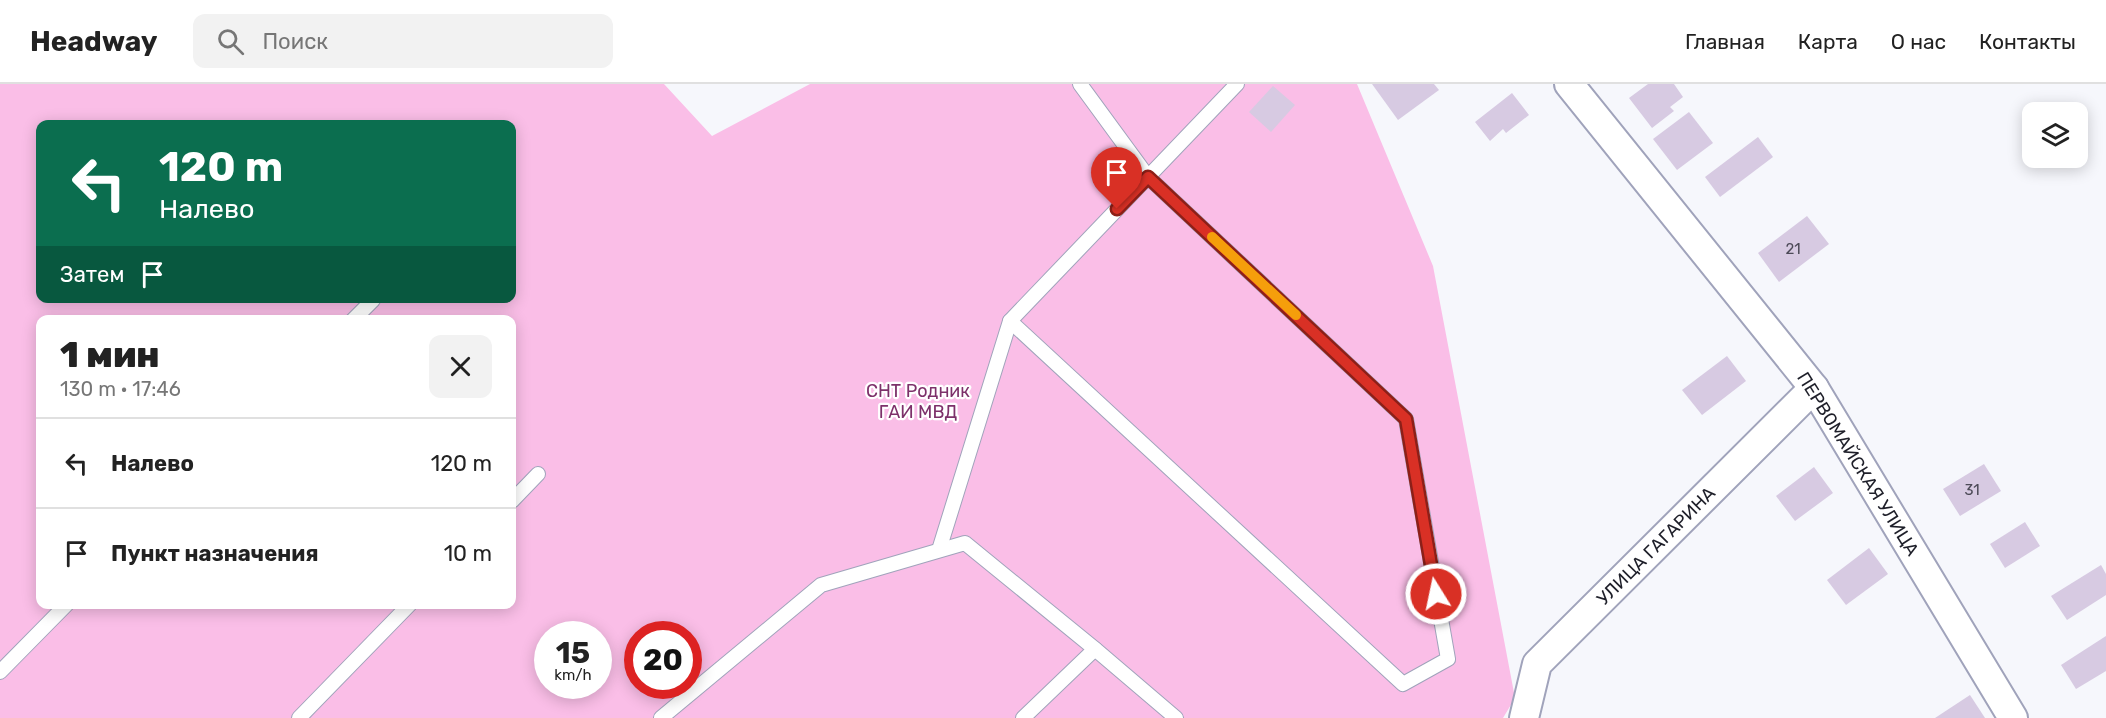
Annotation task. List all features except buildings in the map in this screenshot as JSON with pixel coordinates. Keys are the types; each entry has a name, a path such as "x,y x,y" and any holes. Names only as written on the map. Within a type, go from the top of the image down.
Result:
{"street":[{"name":"ПЕРВОМАЙСКАЯ УЛИЦА","path":"1569,84 1814,388 2013,718"},
{"name":"УЛИЦА ГАГАРИНА","path":"1524,718 1537,664 1814,388"}],"lane":[{"path":"1010,321 1403,684 1448,659 1406,419 1148,177 1080,84"},
{"path":"939,550 1010,321 1237,84"},
{"path":"358,315 370,303"},
{"path":"516,497 538,474"},
{"path":"661,718 821,585 965,543 1176,718"},
{"path":"0,672 62,609"},
{"path":"299,718 405,609"},
{"path":"1023,718 1095,649"}],"green space":[{"name":"СНТ Родник ГАИ МВД","path":"0,84 664,84 712,136 810,84 1357,84 1433,266 1515,698 1503,718 0,718"}],"slow traffic":[{"path":"1212,237 1296,315"}],"route":[{"path":"1117,209 1148,177 1406,419 1436,594"}]}
